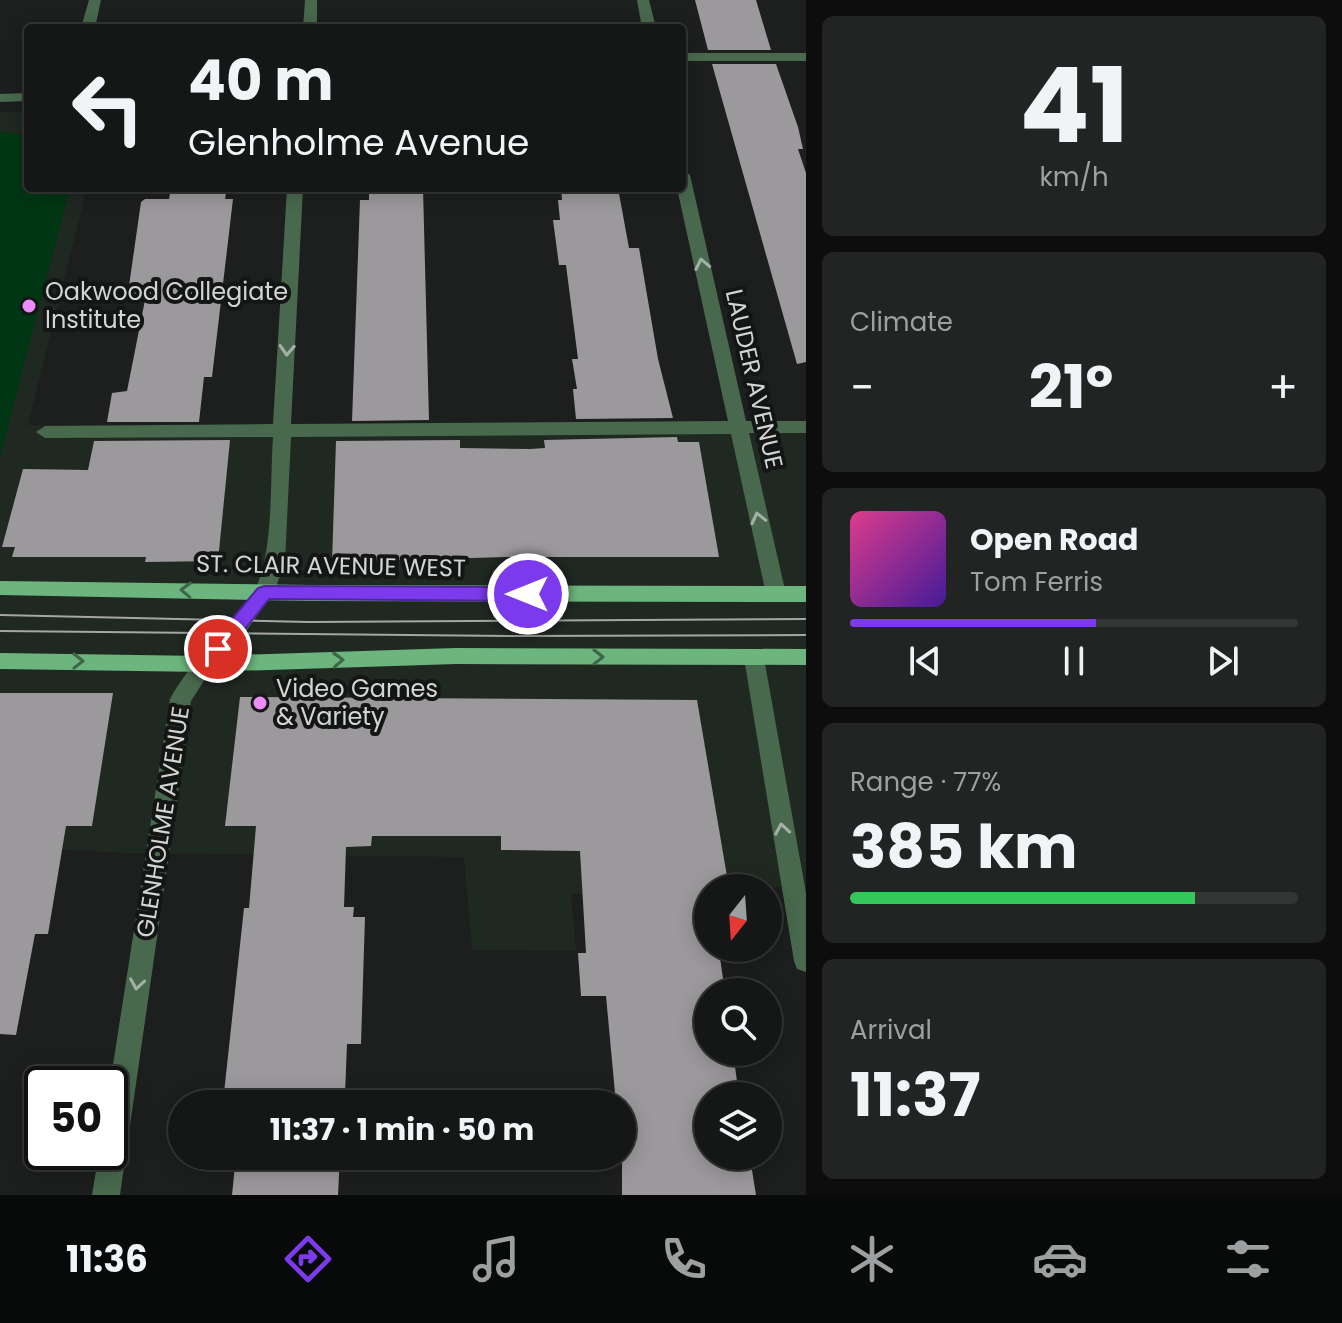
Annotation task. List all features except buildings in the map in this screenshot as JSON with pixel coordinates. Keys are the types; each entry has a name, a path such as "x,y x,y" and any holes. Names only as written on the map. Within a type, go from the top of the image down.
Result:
{"main road":[{"name":"ST. CLAIR AVENUE WEST","path":"0,588 806,594"},
{"path":"0,661 204,664 456,656 806,657"}],"street":[{"path":"89,24 95,0"},
{"path":"310,24 311,0"},
{"path":"643,0 648,24"},
{"path":"686,57 806,57"},
{"path":"0,98 24,97"},
{"name":"GLENHOLME AVENUE","path":"106,1195 181,699 204,664 239,628 264,592 275,562 295,192"},
{"name":"LAUDER AVENUE","path":"686,192 776,594"},
{"path":"45,432 806,427"},
{"path":"754,658 797,869 806,961"}],"shaded area":[{"path":"0,112 24,112 24,192 86,192 28,425 806,428 806,887 782,887 782,874 694,874 694,893 571,894 576,951 472,950 464,857 126,853 0,847"}],"green space":[{"name":"Oakwood Collegiate Institute","path":"0,132 24,135 24,192 69,192 0,458"}],"tram line":[{"path":"0,615 308,622 806,619"},
{"path":"0,631 514,636 806,635"}],"place":[{"name":"Oakwood Collegiate Institute","path":"29,306"},
{"name":"Video Games & Variety","path":"260,703"}],"route":[{"path":"218,649 245,620 264,592 528,594"}]}
